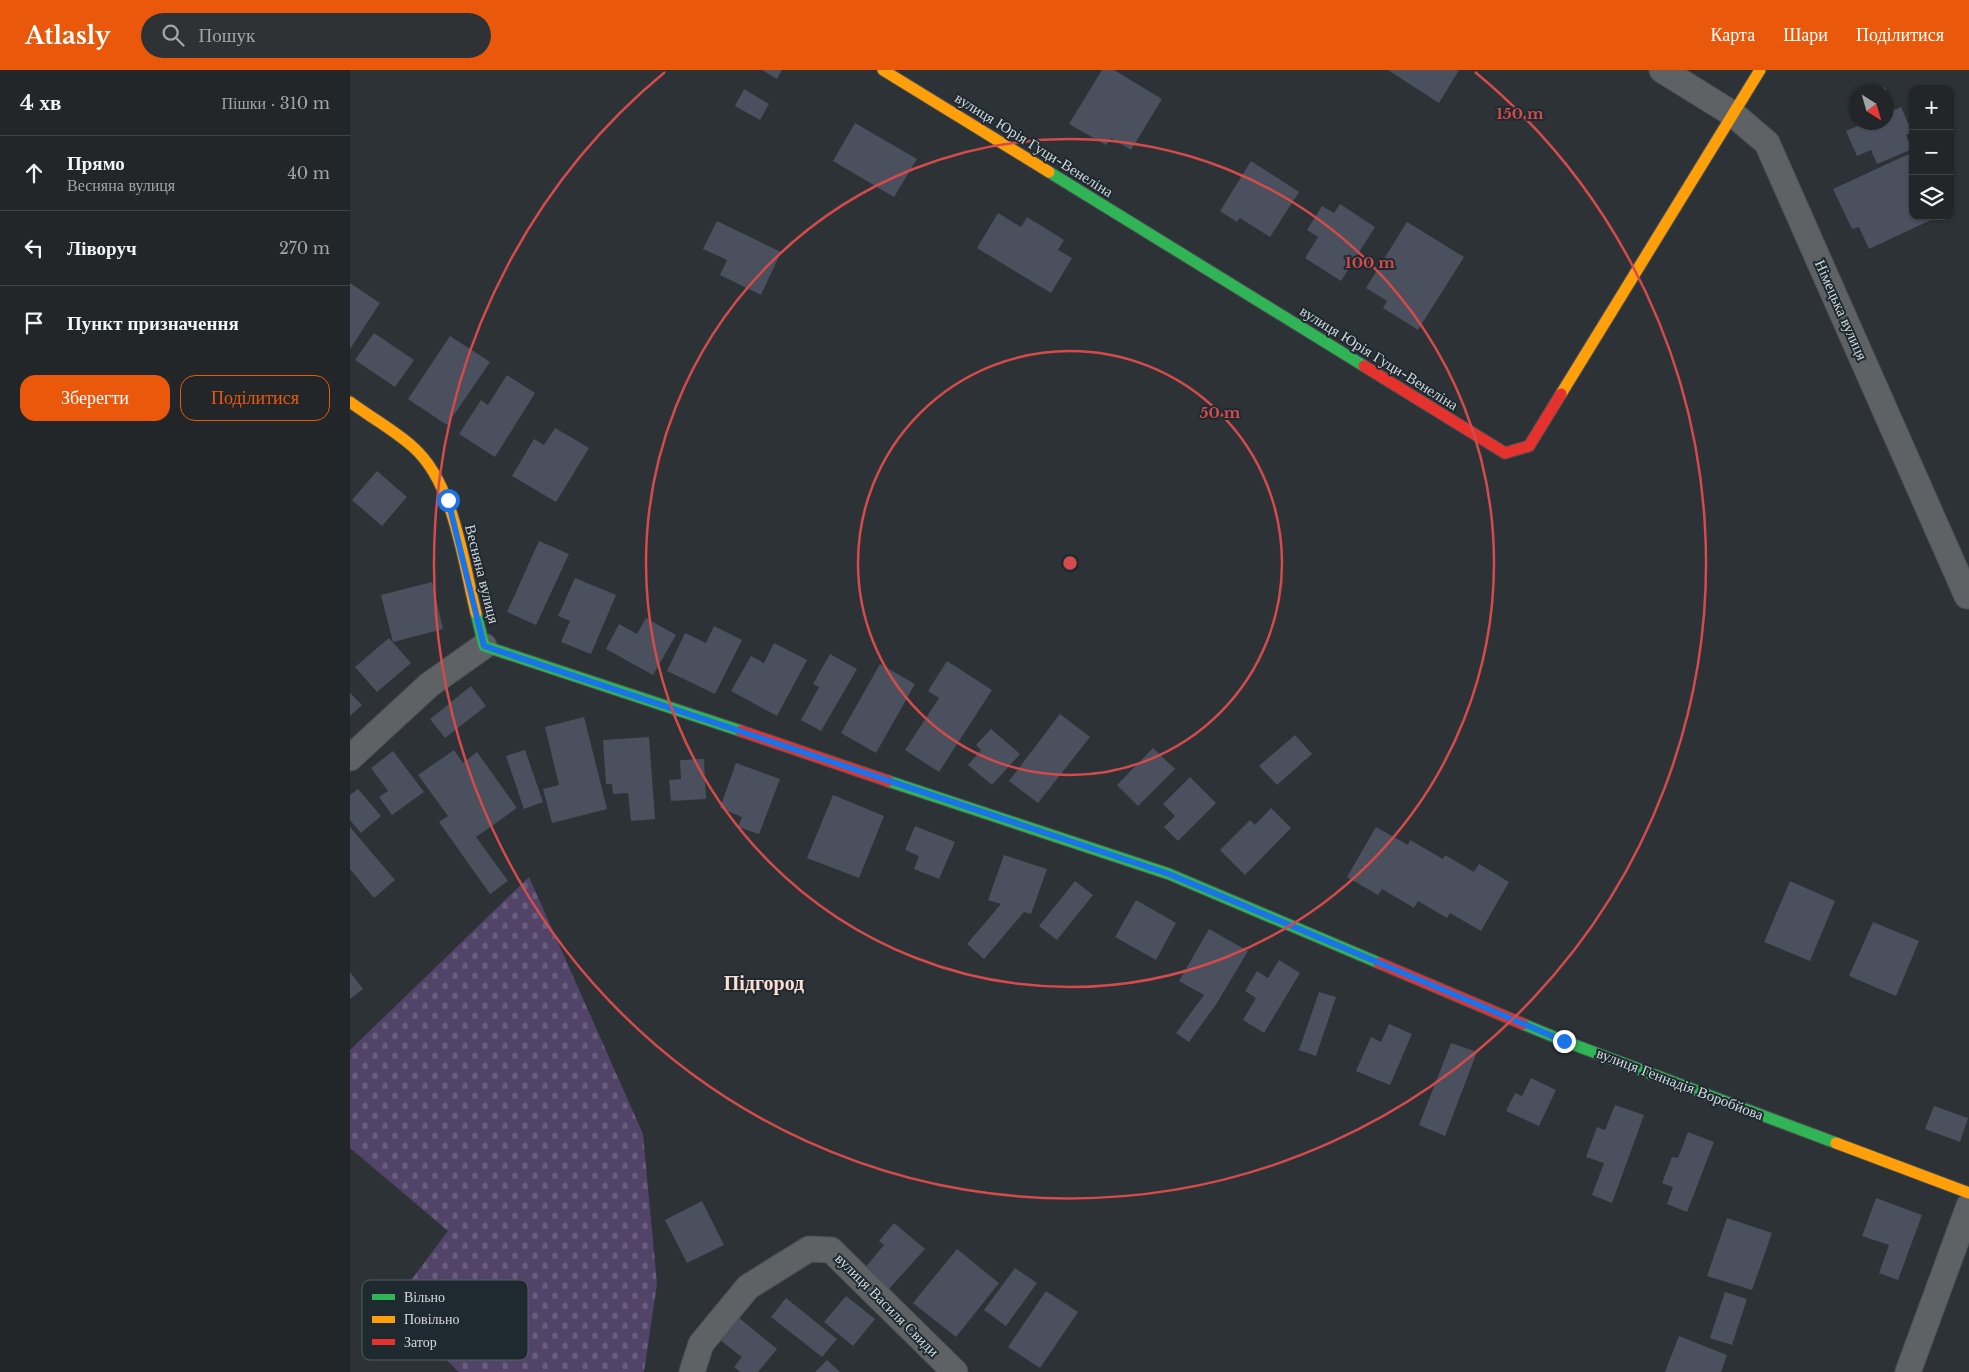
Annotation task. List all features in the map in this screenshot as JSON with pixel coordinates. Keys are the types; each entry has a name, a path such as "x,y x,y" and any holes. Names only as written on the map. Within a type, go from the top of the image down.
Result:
{"street":[{"name":"вулиця Юрія Гуци-Венеліна","path":"883,70 1505,453 1529,446 1760,70"},
{"name":"Німецька вулиця","path":"1662,70 1733,114 1767,143 1967,596"},
{"name":"Весняна вулиця","path":"350,402 413,447 433,470 448,500 484,646"},
{"path":"350,758 430,685 484,646"},
{"name":"вулиця Геннадія Воробйова","path":"484,646 1169,874 1564,1041 1969,1193"},
{"path":"1908,1372 1969,1206"},
{"name":"вулиця Василя Свиди","path":"692,1372 701,1344 748,1286 809,1249 831,1250 955,1372"}],"green space":[{"path":"529,877 643,1134 657,1284 644,1372 459,1372 446,1360 528,1360 528,1280 411,1280 448,1231 350,1148 350,1050"}],"building":[{"path":"762,70 782,70 777,79"},
{"path":"1102,70 1114,70 1162,99 1131,150 1111,138 1106,145 1069,124"},
{"path":"1388,70 1459,70 1439,103"},
{"path":"744,89 769,104 760,120 735,106"},
{"path":"1901,107 1909,125 1909,134 1906,135 1909,142 1909,150 1877,164 1871,150 1857,156 1846,131 1894,130 1894,108 1895,110"},
{"path":"855,123 917,159 894,197 833,161"},
{"path":"1909,154 1909,220 1931,220 1869,249 1859,227 1852,229 1833,189"},
{"path":"1251,161 1299,192 1270,237 1240,218 1237,222 1220,211"},
{"path":"1340,204 1375,227 1341,281 1305,258 1318,237 1307,230 1322,206 1334,213"},
{"path":"998,213 1021,227 1027,217 1064,240 1058,250 1072,258 1051,293 977,248"},
{"path":"717,221 781,252 761,295 720,275 727,260 703,249"},
{"path":"1407,222 1464,257 1418,330 1383,308 1387,301 1366,288"},
{"path":"350,283 380,303 350,349"},
{"path":"374,333 414,360 395,387 355,360"},
{"path":"450,336 490,362 447,425 408,399"},
{"path":"507,375 535,393 495,457 459,434 481,400 488,405"},
{"path":"555,428 589,448 556,502 512,476 534,439 544,445"},
{"path":"377,471 407,497 382,526 352,500"},
{"path":"539,541 569,554 536,625 507,612"},
{"path":"575,578 616,595 591,654 561,642 570,621 558,616"},
{"path":"432,582 443,629 393,642 381,595"},
{"path":"646,618 676,635 653,675 606,649 619,624 637,634"},
{"path":"714,626 742,640 715,694 667,671 685,633 706,643"},
{"path":"389,638 411,663 377,692 355,667"},
{"path":"774,643 807,660 777,716 731,691 751,656 764,663"},
{"path":"830,654 857,669 821,731 801,720 819,687 813,684"},
{"path":"947,661 992,690 939,772 905,750 939,698 928,691"},
{"path":"880,664 915,684 876,753 841,733"},
{"path":"471,686 486,706 445,738 430,719"},
{"path":"350,693 362,705 350,716"},
{"path":"1060,714 1090,737 1038,803 1009,781"},
{"path":"584,717 607,809 552,823 543,789 559,785 545,727"},
{"path":"991,729 1020,754 992,785 968,765 981,750 976,745"},
{"path":"1295,735 1312,754 1277,785 1259,766"},
{"path":"649,737 655,819 631,821 628,793 613,794 612,784 606,784 603,740"},
{"path":"1153,748 1175,769 1138,806 1117,785"},
{"path":"454,750 463,763 477,752 517,808 476,837 508,881 490,894 439,822 448,816 418,775"},
{"path":"525,750 543,802 524,809 506,756"},
{"path":"393,751 424,792 392,815 379,797 388,791 371,768"},
{"path":"704,759 706,799 671,801 669,780 681,779 680,760"},
{"path":"736,763 780,779 759,834 738,827 742,817 720,808"},
{"path":"1190,777 1216,803 1178,841 1164,827 1175,816 1163,804"},
{"path":"358,789 381,816 361,833 350,820 350,795"},
{"path":"833,795 884,816 859,878 807,858"},
{"path":"1271,808 1291,828 1245,875 1220,850 1250,820 1255,825"},
{"path":"915,826 955,842 939,879 914,869 919,856 905,850"},
{"path":"350,827 395,880 374,898 350,869"},
{"path":"1376,827 1408,845 1410,840 1443,859 1445,855 1474,872 1479,864 1509,882 1481,931 1450,913 1447,918 1418,901 1414,908 1382,889 1378,895 1347,877"},
{"path":"1004,855 1047,869 1031,914 1024,912 984,959 967,944 1001,904 988,900"},
{"path":"1075,881 1093,895 1057,940 1039,926"},
{"path":"1790,881 1835,901 1810,961 1764,942"},
{"path":"1136,900 1176,923 1156,960 1115,937"},
{"path":"1873,922 1919,941 1896,996 1849,976"},
{"path":"1209,929 1248,951 1217,1003 1189,1042 1176,1033 1204,995 1179,981"},
{"path":"1279,960 1300,973 1264,1033 1243,1020 1256,998 1245,991 1257,971 1268,978"},
{"path":"350,972 363,989 350,999"},
{"path":"1319,992 1336,997 1316,1056 1299,1050"},
{"path":"1389,1024 1412,1034 1390,1085 1356,1071 1371,1037 1381,1042"},
{"path":"1451,1043 1477,1052 1445,1136 1419,1125"},
{"path":"1531,1078 1556,1090 1539,1126 1506,1111 1515,1093 1522,1096"},
{"path":"1615,1105 1644,1115 1612,1203 1592,1195 1604,1163 1586,1157 1597,1127 1605,1130"},
{"path":"1934,1106 1968,1118 1960,1142 1925,1129"},
{"path":"1688,1132 1714,1142 1687,1212 1667,1204 1673,1187 1662,1183 1672,1157 1678,1158"},
{"path":"1876,1198 1922,1215 1898,1280 1879,1273 1889,1245 1862,1236"},
{"path":"702,1201 724,1245 687,1263 665,1220"},
{"path":"1727,1218 1772,1233 1752,1290 1707,1276"},
{"path":"894,1223 925,1249 888,1290 864,1269 884,1245 879,1241"},
{"path":"957,1249 999,1283 956,1337 913,1303"},
{"path":"1015,1268 1037,1283 1006,1326 984,1310"},
{"path":"1046,1291 1078,1312 1040,1368 1008,1347"},
{"path":"1725,1292 1747,1299 1732,1345 1710,1338"},
{"path":"846,1296 875,1319 853,1346 824,1322"},
{"path":"786,1298 837,1339 822,1357 771,1317"},
{"path":"738,1317 777,1349 758,1372 740,1372 734,1367 742,1357 720,1340"},
{"path":"1679,1336 1727,1355 1721,1372 1665,1372"},
{"path":"827,1360 840,1372 815,1372"}],"traffic: fast":[{"path":"1049,172 1364,366"},
{"path":"476,613 484,646 741,731"},
{"path":"888,781 1169,874 1379,963"},
{"path":"1523,1024 1836,1143"}],"traffic: slow":[{"path":"883,70 1049,172"},
{"path":"1561,394 1760,70"},
{"path":"350,402 398,435 427,462 448,502 461,547 476,613"},
{"path":"1836,1143 1969,1193"}],"traffic: jam":[{"path":"1364,366 1505,453 1529,446 1561,394"},
{"path":"741,731 888,781"},
{"path":"1379,963 1523,1024"}],"district":[{"name":"Підгород","path":"764,983"}],"route":[{"path":"448,500 484,646 1169,874 1564,1041"}]}
